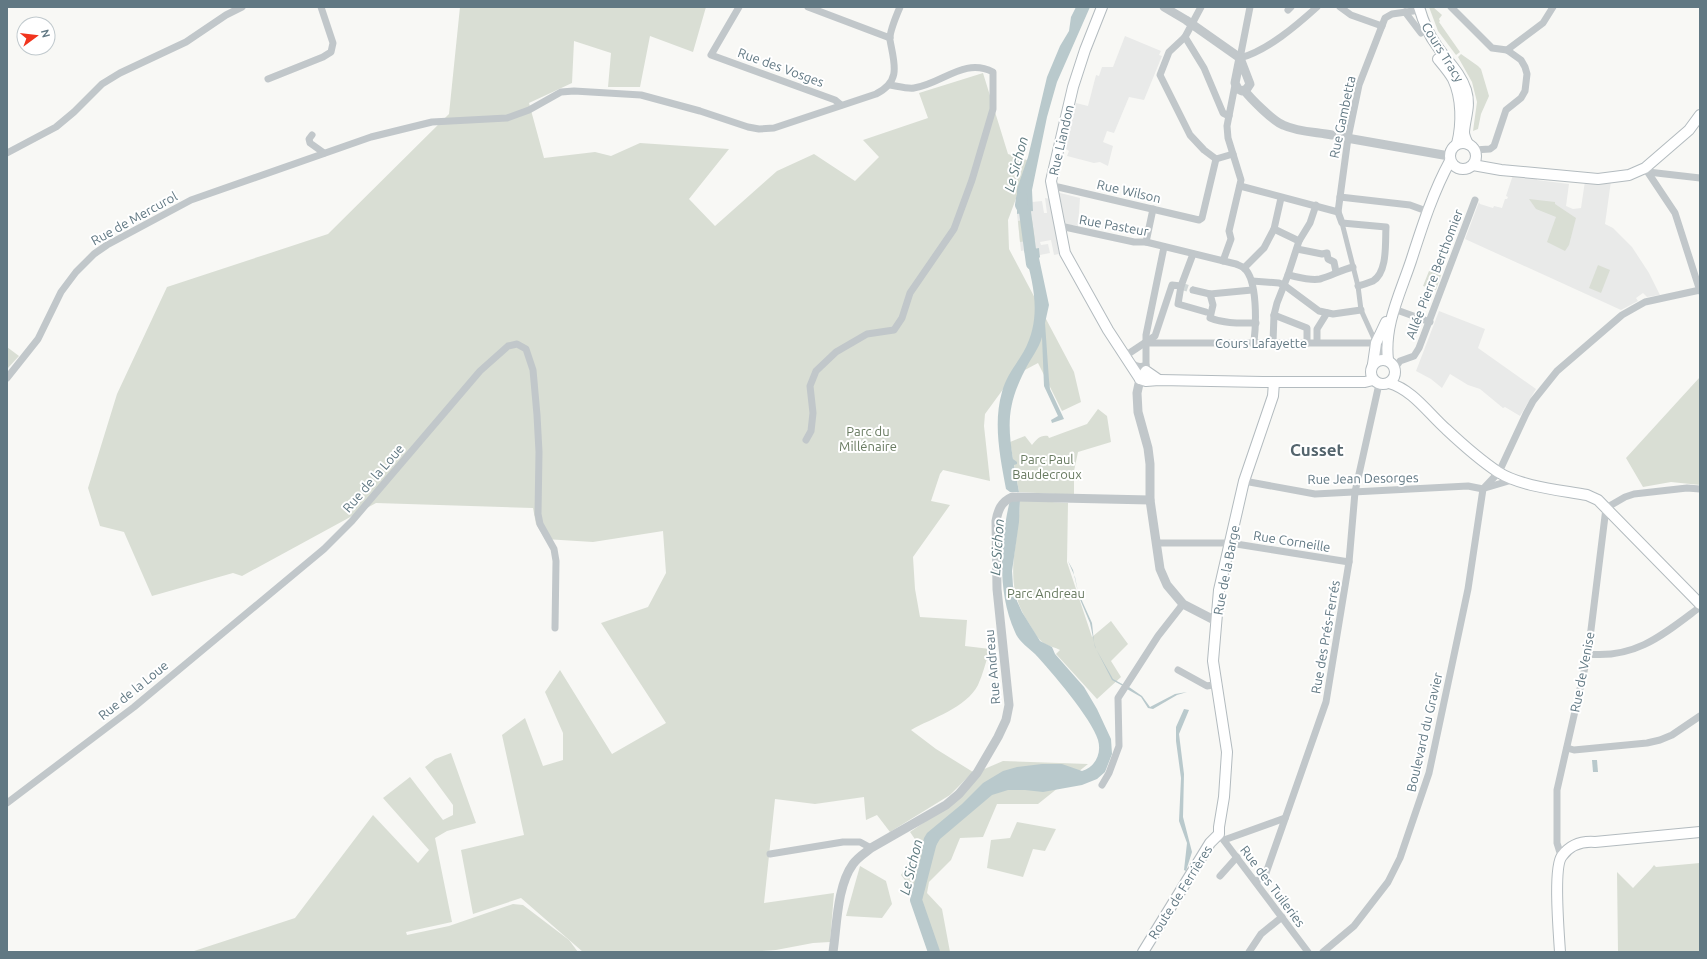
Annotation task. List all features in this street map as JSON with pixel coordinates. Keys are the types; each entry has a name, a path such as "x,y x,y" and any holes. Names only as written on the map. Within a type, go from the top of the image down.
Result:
{"main road":[{"name":"Rue Liandon","path":"1102,7 1085,50 1074,87 1051,181 1064,253 1108,330 1125,356 1144,372"},
{"name":"Cours Tracy","path":"1414,10 1421,33 1453,78 1460,112 1460,127 1457,144"},
{"name":"Cours Tracy","path":"1414,10 1437,47 1460,76 1466,89 1468,115 1464,134 1471,147"},
{"path":"1473,165 1501,170 1598,179 1629,175 1647,170 1689,130 1700,115"},
{"path":"1440,180 1450,174 1461,170 1466,170 1473,165 1476,155 1471,147 1457,144 1450,151 1450,158 1452,165 1461,170"},
{"path":"1450,158 1440,180 1421,242 1412,260 1394,309 1387,334 1387,360 1445,429 1499,472 1512,480 1587,495 1598,500 1700,604"},
{"path":"1394,309 1376,343 1374,374 1384,385 1389,383 1394,378 1395,370"},
{"path":"1144,372 1160,380 1353,382 1364,376 1374,374 1382,360 1387,360"},
{"name":"Rue de la Barge","path":"1222,837 1219,827 1224,798 1227,752 1218,684 1213,661 1219,590 1244,481 1273,396 1274,382"},
{"path":"1389,383 1399,386 1431,414"},
{"path":"1561,856 1574,849 1594,842 1700,832"},
{"name":"Route de Ferrières","path":"1143,952 1210,843 1222,837"},
{"path":"1558,886 1563,869 1574,849"},
{"name":"Rue de Venise","path":"1560,952 1558,870 1561,856"}],"street":[{"path":"7,153 56,127 74,112 102,84 139,64 186,42 226,15 242,7"},
{"path":"268,79 323,57 331,52 333,43 321,7"},
{"name":"Rue des Vosges","path":"739,7 711,54 835,100 842,105"},
{"path":"808,7 890,38"},
{"path":"806,440 811,431 813,413 810,386 816,371 836,352 867,334 894,330 902,318 910,293 954,229 972,180 993,109 993,72 985,67 961,68 941,79 914,88 890,85 894,70 890,38 900,7"},
{"path":"1165,7 1240,58 1243,85 1232,103 1227,126 1228,138 1241,180 1229,232 1231,239 1224,261"},
{"path":"1201,7 1185,37 1169,52 1160,75 1190,134 1204,150 1216,159 1233,154"},
{"path":"1250,7 1240,58 1243,85 1264,109 1279,123 1284,126 1450,158"},
{"path":"1240,58 1250,55 1285,34 1316,7"},
{"path":"1340,7 1351,15 1382,26"},
{"path":"1451,7 1492,48 1507,50 1521,60 1527,74 1525,91 1521,98 1506,110 1494,146 1490,148 1471,147"},
{"path":"1507,50 1543,23 1553,7"},
{"name":"Rue Gambetta","path":"1338,212 1340,197 1340,137 1360,80 1382,26 1388,16 1414,10"},
{"path":"1185,37 1204,68 1223,113 1229,116"},
{"name":"Rue de Mercurol","path":"7,378 38,339 61,292 76,272 94,254 107,245 191,200 371,137 432,122 507,118 529,110 561,92 574,91 641,95 700,111 748,127 759,129 774,128 876,94 890,85"},
{"path":"312,135 309,139 310,143 324,153"},
{"name":"Rue Wilson","path":"1053,188 1058,187 1199,220 1202,218 1216,159"},
{"path":"1647,170 1700,178"},
{"path":"1483,489 1499,472 1533,400 1557,371 1622,315 1645,302 1700,291 1675,213 1647,170"},
{"path":"1240,186 1338,212 1358,286 1361,310 1376,343 1387,360"},
{"path":"1340,197 1410,205 1429,212"},
{"path":"1254,342 1256,323 1252,281 1244,268 1264,248 1274,229 1281,198"},
{"name":"Allée Pierre Berthomier","path":"1395,370 1400,361 1414,356 1420,348 1475,200"},
{"path":"1273,342 1274,315 1299,240 1310,223 1316,205"},
{"path":"1146,242 1153,209"},
{"path":"1342,223 1386,227 1383,267 1379,275 1374,280 1358,286"},
{"name":"Rue Pasteur","path":"1060,226 1134,242 1146,242 1224,261 1244,268"},
{"path":"1274,229 1299,240"},
{"path":"1164,247 1152,302 1146,343 1144,372 1137,393 1138,412 1148,448 1150,464 1150,500 1160,569 1167,585 1183,604 1216,621"},
{"path":"1296,248 1322,254 1327,253 1328,260 1334,262 1336,272"},
{"path":"1193,254 1181,286 1178,304 1206,312"},
{"path":"1288,275 1309,279 1319,279 1353,267"},
{"path":"1252,281 1279,283 1284,285 1319,311 1333,314 1361,310"},
{"path":"1125,356 1139,345 1146,343 1155,336 1172,285 1181,286"},
{"path":"1193,290 1210,294 1252,290"},
{"path":"1210,294 1213,305 1210,318 1233,324 1256,323"},
{"path":"1394,309 1430,322"},
{"path":"1317,342 1317,329 1327,313"},
{"path":"1274,315 1307,328 1307,342"},
{"name":"Cours Lafayette","path":"1146,343 1376,343"},
{"name":"Rue de la Loue","path":"7,803 134,707 324,549 352,521 480,371 508,346 517,344 526,348 533,370 539,452 538,514 540,524 554,549 556,561 555,628"},
{"name":"Rue des Prés-Ferrés","path":"1256,882 1266,873 1326,702 1350,562 1355,492 1374,374"},
{"path":"1483,489 1512,480"},
{"name":"Rue Jean Desorges","path":"1244,481 1315,494 1468,486 1483,489"},
{"path":"1606,508 1634,494 1687,488 1700,489"},
{"name":"Boulevard du Gravier","path":"1323,952 1354,926 1388,882 1400,858 1418,807 1429,774 1464,603 1483,489"},
{"name":"Rue Andreau","path":"833,952 843,885 853,863 861,855 946,805 959,794 977,773 1006,720 1009,705 998,596 996,521 999,508 1007,499 1012,497 1150,500"},
{"name":"Rue de Venise","path":"1561,856 1557,843 1557,790 1588,654 1606,508"},
{"name":"Rue Corneille","path":"1156,543 1230,543 1350,562"},
{"path":"1102,785 1109,773 1119,746 1118,698 1158,636 1183,604"},
{"path":"1588,654 1623,652 1637,648 1654,640 1700,607"},
{"path":"1178,670 1207,686 1218,684"},
{"path":"1567,748 1574,750 1647,743 1672,735 1700,716"},
{"path":"1222,837 1285,818"},
{"path":"1557,835 1561,843 1574,849"},
{"name":"Rue des Tuileries","path":"1222,837 1308,952"},
{"path":"770,854 843,842 860,842 872,848"},
{"path":"1220,876 1237,857"},
{"path":"1249,952 1261,934 1282,917"}],"shaded area":[{"path":"1076,7 1090,7 1057,82 1047,117 1032,190 1033,211 1017,214 1017,189 1028,157 1047,77 1060,46 1069,31 1071,17"},
{"path":"1125,36 1161,51 1159,55 1162,56 1144,100 1129,97 1114,133 1107,131 1103,142 1113,146 1108,166 1100,162 1094,163 1067,156 1069,151 1065,148 1076,103 1088,106 1096,75 1099,76 1102,67 1113,67"},
{"path":"1513,175 1537,176 1537,180 1569,184 1566,206 1573,209 1581,208 1585,181 1611,181 1605,224 1613,228 1632,247 1649,273 1660,295 1647,297 1643,293 1636,298 1638,301 1621,310 1465,239 1479,202 1480,204 1493,208 1494,206 1502,208 1505,199 1508,197 1506,196"},
{"path":"1060,193 1080,198 1078,226 1072,225 1057,237 1059,254 1054,255 1051,240 1040,242 1041,245 1048,244 1050,253 1040,255 1039,248 1021,251 1017,214 1033,211 1032,202 1042,201 1044,213 1047,213 1045,198 1051,199"},
{"path":"1039,248 1039,258 1049,305 1045,323 1050,389 1064,419 1052,423 1051,420 1058,416 1044,386 1042,337 1039,346 1019,382 1012,403 1010,413 1010,435 1013,459 1017,462 1017,464 1014,465 1019,492 1010,492 1006,489 998,440 999,404 1006,381 1030,339 1035,314 1031,276 1024,250"},
{"path":"1439,311 1485,329 1478,348 1536,389 1520,416 1505,407 1503,408 1480,389 1468,385 1450,374 1442,388 1431,379 1416,371"},
{"path":"1010,500 1020,500 1019,522 1012,571 1013,586 1017,601 1040,641 1052,647 1055,654 1084,687 1097,709 1111,739 1112,754 1105,772 1097,779 1082,785 1043,792 1008,790 992,795 940,839 931,854 921,850 927,833 962,804 983,783 1003,771 1017,767 1042,764 1062,764 1082,771 1094,763 1098,755 1098,740 1088,720 1051,672 1019,639 1009,617 1003,584 1002,550"},
{"path":"1078,592 1092,623 1096,649 1095,647 1090,623"},
{"path":"1096,650 1113,679 1124,685 1123,686 1112,680"},
{"path":"1129,687 1142,696 1150,707 1175,694 1187,692 1177,695 1153,709 1148,708 1141,697 1127,689"},
{"path":"1184,709 1189,710 1179,734 1184,774 1183,817 1192,852 1186,871 1184,870 1187,843 1179,821 1181,778 1176,741 1176,727"},
{"path":"1592,760 1597,760 1598,772 1593,772"}],"green space":[{"name":"Parc du Millénaire","path":"460,7 706,7 693,52 650,36 640,87 608,87 611,53 574,41 572,83 529,103 544,158 595,152 611,156 640,143 729,149 689,199 715,226 777,171 814,154 855,181 879,157 863,140 928,118 919,93 983,73 1008,154 1030,161 1008,220 1009,249 1074,372 1081,402 1062,411 1038,363 1012,377 985,414 984,426 990,481 943,470 940,474 931,501 950,505 913,557 915,589 920,617 967,620 965,646 990,649 980,681 973,693 948,712 911,730 936,749 973,772 950,795 890,832 877,815 866,820 864,797 815,804 775,799 764,903 834,893 830,942 751,952 583,952 521,898 473,914 461,850 524,835 502,735 525,718 543,766 563,760 563,733 545,692 560,670 612,754 666,723 601,623 648,607 666,573 663,531 593,542 545,539 536,524 533,508 376,503 242,576 233,573 152,596 124,532 100,526 88,488 117,394 167,287 328,234 449,114"},
{"path":"1429,7 1433,7 1442,15 1439,22 1460,52 1456,55 1438,31"},
{"path":"1461,54 1481,69 1489,96 1481,114 1478,129 1473,131 1477,102 1472,82 1458,57"},
{"path":"1529,199 1555,202 1555,204 1576,218 1569,245 1565,251 1547,242 1556,217 1536,209"},
{"path":"1032,220 1035,240 1020,242 1018,221"},
{"path":"1598,265 1610,270 1601,293 1589,288"},
{"path":"1429,271 1441,275 1436,290 1423,286"},
{"path":"7,347 19,356 7,369"},
{"path":"1700,377 1700,485 1671,482 1643,487 1626,458"},
{"name":"Parc Paul Baudecroux","path":"1098,409 1107,416 1111,442 1078,452 1074,471 1074,495 1019,492 1010,442 1025,436 1032,445 1041,437 1048,436 1049,438 1087,424"},
{"name":"Parc Andreau","path":"1020,500 1068,503 1067,562 1092,637 1111,621 1128,644 1111,661 1121,677 1097,699 1056,654 1060,650 1045,644 1038,638 1021,609 1013,579 1013,564"},
{"path":"451,753 476,823 447,831 435,838 452,922 406,932 407,935 449,926 513,904 523,905 569,940 578,952 191,952 295,918 373,815 418,863 429,850 383,798 410,777 443,820 453,815 453,805 425,767 435,759"},
{"path":"1003,761 1088,764 1038,804 997,804 983,837 960,838 951,860 929,882 927,893 942,909 950,952 930,952 914,892 901,875 919,845 910,832 961,797 982,770"},
{"path":"1017,822 1056,829 1045,851 1033,849 1023,877 987,868 991,840 1010,838"},
{"path":"1700,863 1700,952 1618,952 1617,872 1633,888 1654,865 1656,867"},
{"path":"860,866 886,881 892,904 882,918 846,916"}],"waterway":[{"name":"Le Sichon","path":"1022,198 1021,205 1025,212 1032,264"},
{"name":"Le Sichon","path":"932,838 916,900 934,952"}],"tunnel":[{"path":"1181,286 1193,290"}],"district":[{"name":"Cusset","path":"1317,449"}]}
